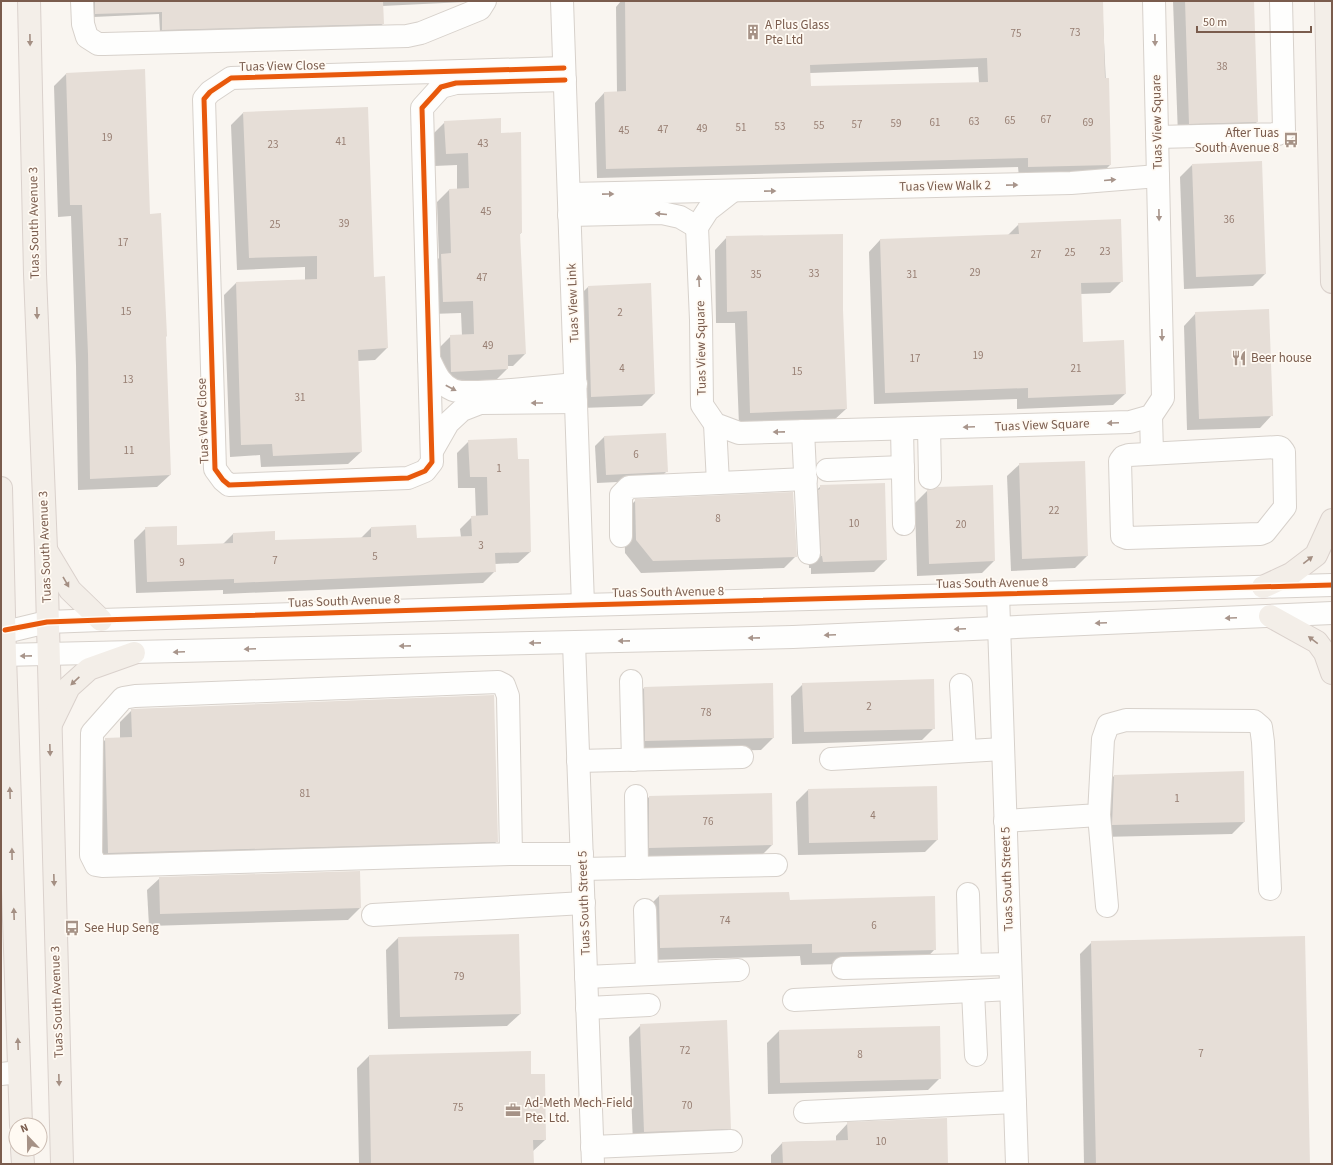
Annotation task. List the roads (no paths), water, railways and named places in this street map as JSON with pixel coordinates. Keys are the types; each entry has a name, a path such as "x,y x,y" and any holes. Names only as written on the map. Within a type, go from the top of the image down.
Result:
{"main road":[{"name":"Tuas South Avenue 3","path":"29,1 36,281 46,549 62,1164"},
{"path":"1326,1 1332,282"},
{"path":"1,488 10,1073 19,1117"},
{"path":"1263,586 1291,574 1316,555 1332,520"},
{"path":"46,549 70,590 102,620"},
{"path":"1270,616 1317,642 1325,652 1332,673"},
{"path":"50,727 69,687 88,669 134,653"}],"street":[{"path":"82,1 83,24 87,37 93,42 104,44 407,36 421,33 480,9 485,1"},
{"name":"Tuas View Link","path":"562,1 583,605"},
{"name":"Tuas View Square","path":"697,228 701,320 702,405 715,424 738,433 1130,422 1151,416 1163,398 1154,1"},
{"path":"1157,137 1278,134 1284,130 1281,1"},
{"name":"Tuas View Close","path":"392,73 405,78 412,86 420,96 422,108 432,462 425,471 408,478 229,485 223,480 215,469 204,100 210,92 231,78 392,73 564,74"},
{"path":"422,108 442,87 456,83 564,74"},
{"name":"Tuas View Walk 2","path":"569,205 731,192 1072,183 1158,176"},
{"path":"569,205 662,213 680,217 697,228 708,210 731,192"},
{"name":"Tuas View Close","path":"429,358 439,380 453,390 472,392 576,393"},
{"name":"Tuas View Close","path":"432,452 448,423 462,410 480,403 576,393"},
{"path":"1151,416 1152,454"},
{"path":"715,424 718,483"},
{"path":"929,428 930,478"},
{"path":"902,429 904,524"},
{"path":"803,431 809,553"},
{"path":"1281,448 1284,452 1285,509 1265,532 1260,534 1124,537 1121,533 1120,461 1126,455 1152,454 1281,448"},
{"path":"827,470 902,467"},
{"path":"621,536 621,494 629,487 806,479"},
{"name":"Tuas South Avenue 8","path":"3,632 47,622 102,620 583,605 1332,585"},
{"name":"Tuas South Street 5","path":"998,594 1017,1164"},
{"path":"3,656 793,637 1332,613"},
{"name":"Tuas South Street 5","path":"574,643 593,1155"},
{"path":"631,681 633,760"},
{"path":"511,854 508,696 504,685 498,682 135,696 123,698 92,733 91,855 96,865 511,854 637,868 776,865"},
{"path":"961,684 965,751"},
{"path":"1107,906 1099,815 1103,739 1108,725 1126,720 1254,720 1261,727 1270,890"},
{"path":"831,759 1003,749"},
{"path":"578,761 742,757"},
{"path":"636,796 637,868"},
{"path":"1005,821 1099,815"},
{"path":"968,894 970,965"},
{"path":"373,915 584,904"},
{"path":"645,910 647,974"},
{"path":"843,968 1010,964"},
{"path":"586,977 738,970"},
{"path":"794,1000 1011,989"},
{"path":"973,991 976,1055"},
{"path":"587,1008 649,1005"},
{"path":"805,1112 1015,1102"},
{"path":"593,1155 732,1141"}],"place":[{"name":"A Plus Glass Pte Ltd","path":"753,32"},
{"name":"After Tuas South Avenue 8","path":"1291,140"},
{"name":"Beer house","path":"1239,358"},
{"name":"See Hup Seng","path":"72,928"},
{"name":"Ad-Meth Mech-Field Pte. Ltd.","path":"513,1110"}]}
